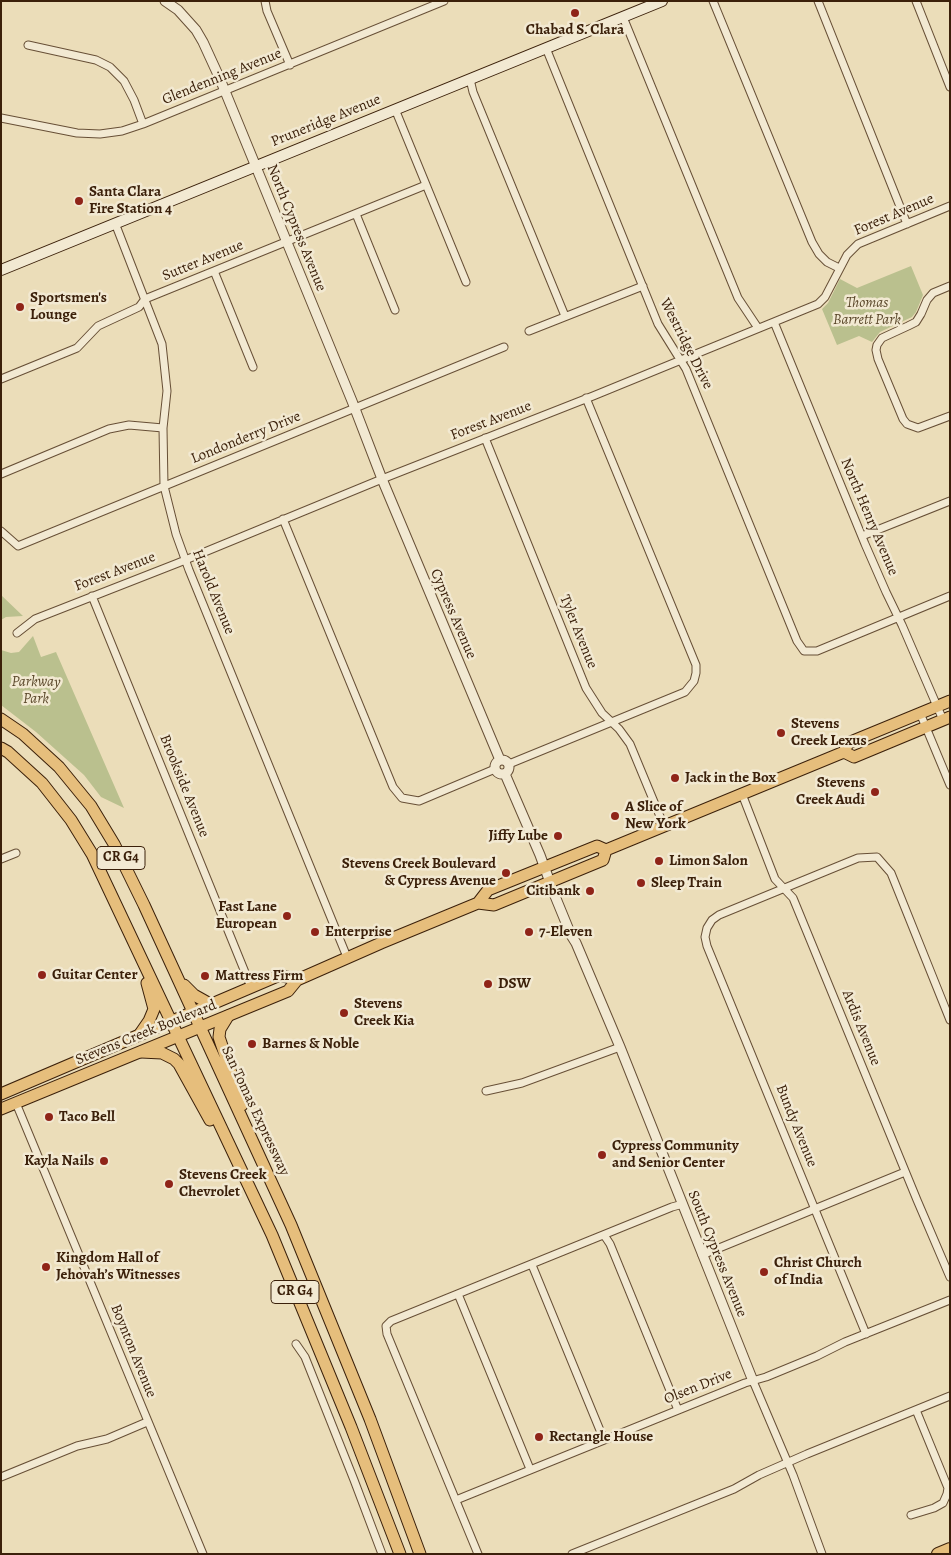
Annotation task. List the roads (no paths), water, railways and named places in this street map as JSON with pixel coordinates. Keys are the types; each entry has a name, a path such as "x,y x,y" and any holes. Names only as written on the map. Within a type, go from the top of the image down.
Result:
{"highway":[{"path":"938,1554 950,1549"}],"main road":[{"name":"Pruneridge Avenue","path":"1,270 623,17 643,5 662,1"},
{"name":"Stevens Creek Boulevard","path":"478,903 488,890 597,846 606,850 844,752 848,743 950,701"},
{"name":"San Tomas Expressway","path":"1,719 22,734 60,767 91,806 114,844 177,976 294,1234 367,1410 420,1554"},
{"name":"Stevens Creek Boulevard","path":"844,752 854,757 946,719"},
{"name":"CR G4","path":"1,748 8,752 42,783 71,820 92,854 272,1235 400,1554"},
{"name":"Stevens Creek Boulevard","path":"1,1109 288,991 297,980 347,957 478,903 494,904 603,860 606,850"},
{"path":"131,934 154,1009 149,1021 140,1034"},
{"name":"Stevens Creek Boulevard","path":"1,1094 280,974 297,980"},
{"path":"177,976 194,995 210,1004"},
{"path":"228,1016 220,1029 219,1037 242,1101 243,1120"},
{"path":"141,1052 162,1054 174,1059 179,1064 207,1116 228,1142"},
{"path":"16,1103 17,1095 28,1082"}],"street":[{"path":"265,1 290,65"},
{"name":"Glendenning Avenue","path":"1,118 85,133 100,134 122,131 290,65 444,1"},
{"path":"713,1 812,242 819,254 827,262 839,268"},
{"path":"818,1 907,224"},
{"path":"916,1 950,87"},
{"name":"North Cypress Avenue","path":"169,2 184,15 203,42 256,166 382,479"},
{"path":"623,17 738,298 758,328"},
{"path":"28,45 96,60 110,67 124,80 143,124"},
{"name":"Westridge Drive","path":"546,48 658,324 686,369 797,641 804,651 817,651 898,617"},
{"path":"470,79 474,94 565,316"},
{"path":"395,109 466,282"},
{"name":"Sutter Avenue","path":"1,379 77,348 98,326 139,307 145,299 426,185"},
{"name":"Forest Avenue","path":"17,633 35,619 814,306 822,301 847,255 858,244 950,206"},
{"path":"356,214 395,310"},
{"name":"Harold Avenue","path":"115,224 162,344 167,391 163,428 164,486 174,528 185,560 347,957"},
{"path":"214,271 253,367"},
{"path":"529,331 643,286"},
{"path":"950,286 933,293 926,300 916,322 882,338 876,350 903,419 907,424 918,428 950,416"},
{"name":"North Henry Avenue","path":"774,322 886,592 937,706 946,719"},
{"name":"Londonderry Drive","path":"1,531 18,546 504,347"},
{"path":"495,769 496,763 504,762 611,722 684,692 694,681 696,665 586,398"},
{"path":"1,474 109,429 129,425 163,428"},
{"name":"Tyler Avenue","path":"485,438 586,688 593,701 611,722 620,729 630,744 664,826"},
{"name":"Cypress Avenue","path":"382,479 504,762"},
{"path":"862,536 950,501"},
{"path":"283,519 393,787 402,798 419,801 495,769"},
{"name":"Brookside Avenue","path":"92,596 251,987"},
{"path":"898,617 950,596"},
{"path":"920,713 950,785"},
{"path":"504,762 509,768 505,774"},
{"path":"495,769 500,774 505,774"},
{"path":"505,774 550,882"},
{"name":"Ardis Avenue","path":"742,794 775,879 793,898 905,1172 950,1276"},
{"path":"1,859 16,853"},
{"path":"783,888 858,858 877,857 890,873 950,1020"},
{"name":"South Cypress Avenue","path":"550,882 620,1047 702,1255 788,1463 822,1554"},
{"name":"Bundy Avenue","path":"783,888 719,915 712,920 707,928 706,937 708,946 866,1334"},
{"path":"486,1091 522,1083 620,1047"},
{"name":"Boynton Avenue","path":"16,1103 203,1554"},
{"path":"702,1255 905,1172"},
{"path":"478,1554 387,1334 386,1326 391,1321 683,1204"},
{"path":"604,1235 610,1244 678,1410"},
{"path":"532,1264 604,1440"},
{"path":"458,1294 530,1470"},
{"name":"Olsen Drive","path":"456,1500 678,1410 766,1377 950,1300"},
{"path":"296,1344 305,1357 382,1554"},
{"path":"572,1554 734,1488 788,1463 950,1396"},
{"path":"911,1515 934,1508 943,1503 948,1488 916,1410"},
{"path":"1,1477 77,1446 107,1439 147,1422"}],"place":[{"name":"Chabad S. Clara","path":"575,13"},
{"name":"Santa Clara Fire Station 4","path":"79,201"},
{"name":"Sportsmen's Lounge","path":"20,307"},
{"name":"Stevens Creek Lexus","path":"781,733"},
{"name":"Jack in the Box","path":"675,778"},
{"name":"Stevens Creek Audi","path":"875,792"},
{"name":"A Slice of New York","path":"615,816"},
{"name":"Jiffy Lube","path":"558,836"},
{"name":"Limon Salon","path":"659,861"},
{"name":"Stevens Creek Boulevard & Cypress Avenue","path":"506,873"},
{"name":"Sleep Train","path":"641,883"},
{"name":"Citibank","path":"590,891"},
{"name":"Fast Lane European","path":"287,916"},
{"name":"Enterprise","path":"315,932"},
{"name":"7-Eleven","path":"529,932"},
{"name":"Guitar Center","path":"42,975"},
{"name":"Mattress Firm","path":"205,976"},
{"name":"DSW","path":"488,984"},
{"name":"Stevens Creek Kia","path":"344,1013"},
{"name":"Barnes & Noble","path":"252,1044"},
{"name":"Taco Bell","path":"49,1117"},
{"name":"Cypress Community and Senior Center","path":"602,1155"},
{"name":"Kayla Nails","path":"104,1161"},
{"name":"Stevens Creek Chevrolet","path":"169,1184"},
{"name":"Kingdom Hall of Jehovah’s Witnesses","path":"46,1267"},
{"name":"Christ Church of India","path":"764,1272"},
{"name":"Rectangle House","path":"539,1437"}],"park label":[{"name":"Thomas Barrett Park","path":"867,312"},
{"name":"Parkway Park","path":"36,690"}]}
